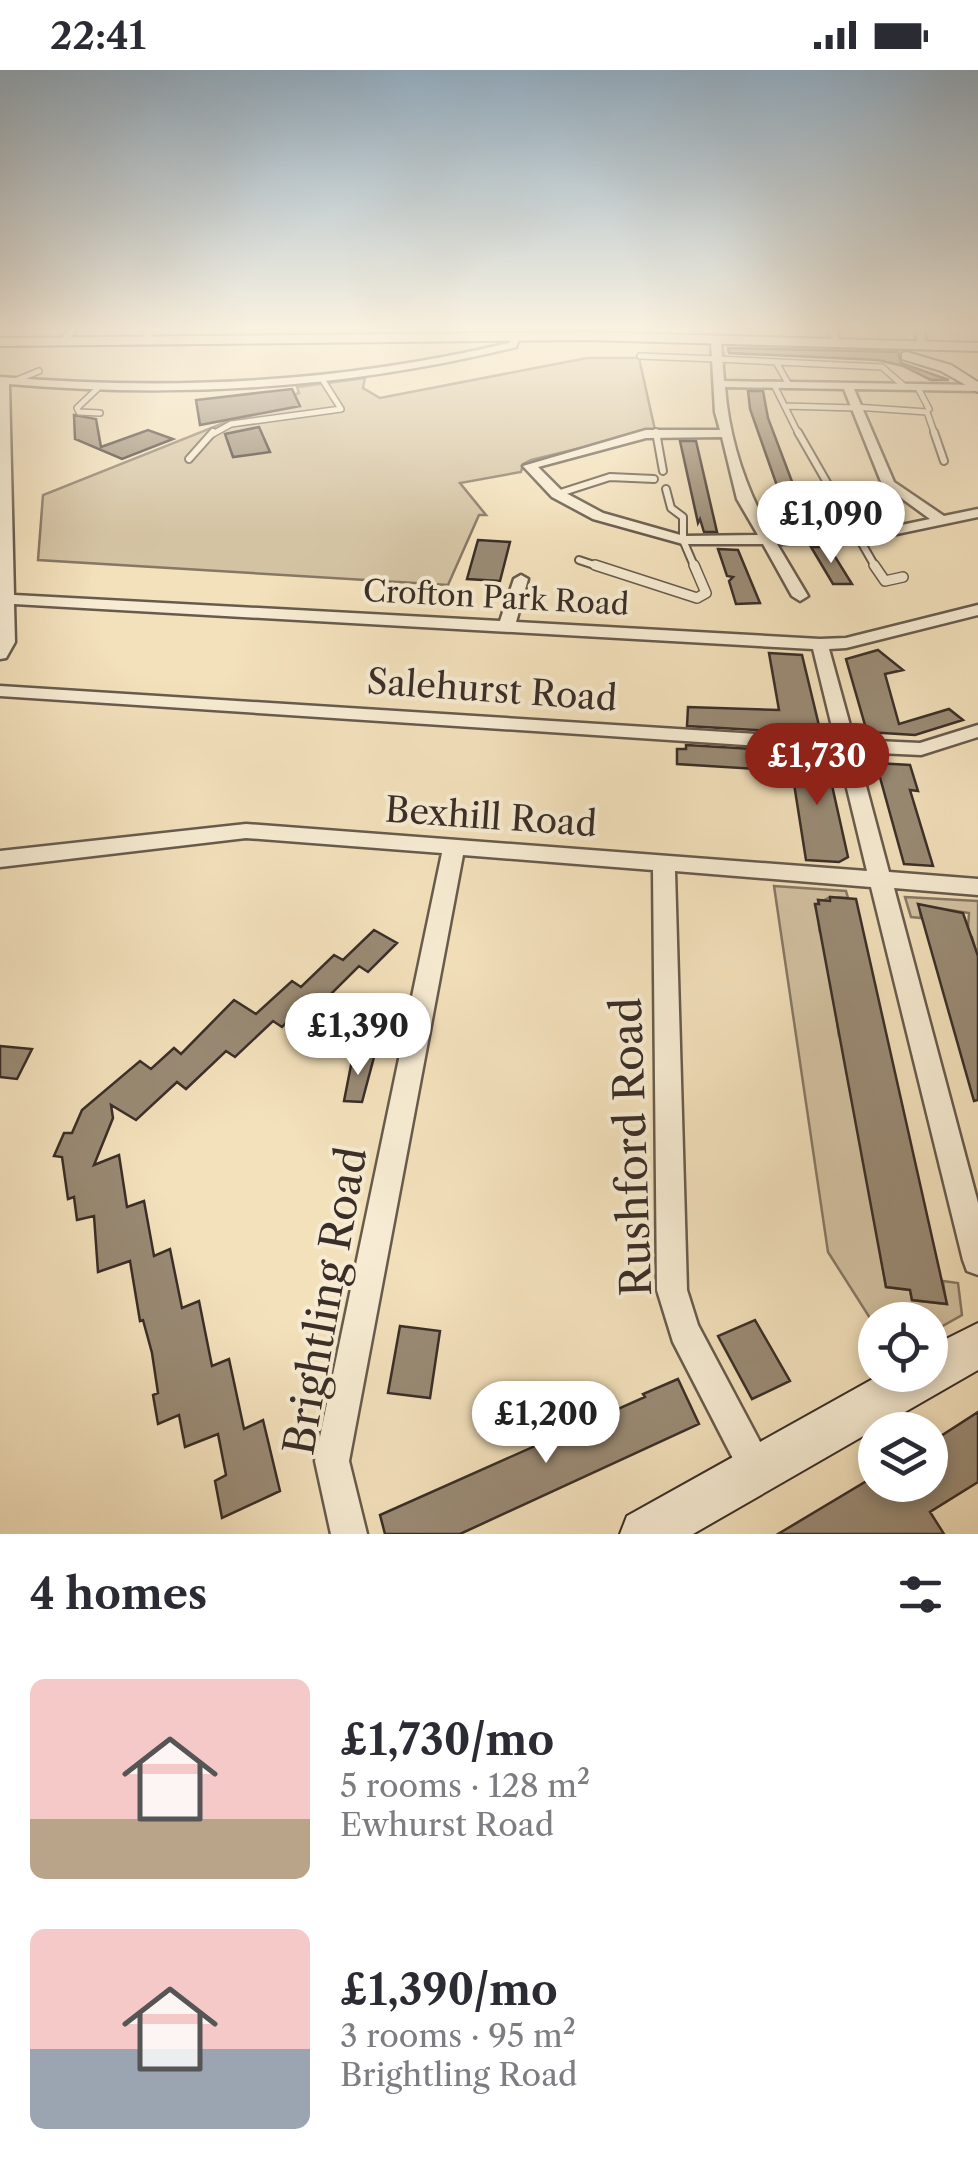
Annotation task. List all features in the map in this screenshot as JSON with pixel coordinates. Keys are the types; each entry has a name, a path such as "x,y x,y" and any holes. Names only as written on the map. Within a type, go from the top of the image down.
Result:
{"main road":[{"path":"948,1362 978,1345"},
{"path":"645,1534 895,1392"}],"street":[{"path":"0,654 7,642 7,396"},
{"path":"720,396 744,498 800,596"},
{"path":"852,396 888,484 940,520"},
{"path":"727,434 656,432 529,466 557,494 598,516 682,540 854,539 978,513"},
{"path":"507,626 521,579"},
{"name":"Crofton Park Road","path":"4,596 820,644 846,643 978,610"},
{"path":"820,644 978,1260"},
{"name":"Salehurst Road","path":"0,691 845,746 921,749 978,732"},
{"name":"Bexhill Road","path":"0,859 246,830 978,887"},
{"name":"Brightling Road","path":"349,1534 332,1461 454,847"},
{"name":"Rushford Road","path":"664,862 672,1290 684,1331 756,1470"}],"lane":[{"path":"90,396 78,412 100,413"},
{"path":"189,459 215,430 231,424 340,408 333,396"},
{"path":"780,396 854,539 885,582 903,577"},
{"path":"919,396 930,408"},
{"path":"785,406 927,412 944,461"},
{"path":"656,432 663,471"},
{"path":"557,494 610,477 654,479"},
{"path":"580,560 697,598 706,593 682,540 683,518 672,508 666,489"}],"shaded area":[{"path":"291,396 648,396 655,430 531,460 523,464 521,472 460,483 486,515 479,515 448,585 38,560 43,495"},
{"path":"774,886 846,891 848,898 830,897 815,905 823,925 819,925 820,932 824,932 839,1036 844,1036 886,1287 910,1290 912,1300 929,1302 860,1302 828,1252"},
{"path":"905,897 978,901 978,961 972,937 954,935 951,927 968,928 969,913 919,905 921,918 911,917"},
{"path":"943,1281 958,1283 962,1315 948,1323"}],"building":[{"path":"295,396 300,406 200,425 196,400"},
{"path":"749,396 764,396 768,418 808,524 815,524 819,531 801,531 782,500"},
{"path":"74,415 96,419 101,447 148,430 173,439 122,459 75,439"},
{"path":"259,427 270,452 233,457 225,434"},
{"path":"680,441 696,441 717,532 704,532 700,519 698,523"},
{"path":"478,540 510,542 500,581 467,579"},
{"path":"811,547 829,547 852,584 833,584"},
{"path":"718,549 738,550 760,603 736,604 729,581 733,577 727,576"},
{"path":"878,650 903,670 885,674 899,724 949,709 963,720 915,735 867,732 846,659"},
{"path":"769,653 802,655 821,734 687,726 688,707 779,710"},
{"path":"686,745 753,749 756,769 677,764 677,749 686,749"},
{"path":"789,752 825,754 848,857 839,862 806,860"},
{"path":"876,763 910,765 918,791 910,790 933,866 904,864"},
{"path":"830,897 856,899 947,1302 912,1300 910,1290 886,1287 815,904 819,904 818,900 830,901"},
{"path":"918,904 963,913 978,956 978,1100 974,1101"},
{"path":"374,930 397,943 368,972 359,966 326,999 317,994 282,1027 273,1021 235,1057 226,1051 186,1089 177,1082 136,1120 111,1105 113,1118 94,1165 119,1155 127,1207 144,1201 154,1256 170,1249 182,1308 199,1301 212,1366 229,1359 244,1429 263,1420 280,1491 222,1518 215,1481 226,1475 218,1434 185,1447 179,1415 158,1424 152,1353 143,1320 140,1321 130,1261 98,1272 94,1216 77,1220 74,1197 68,1199 62,1157 54,1156 64,1133 72,1133 82,1110 140,1061 151,1069 174,1048 181,1054 234,1000 256,1014 292,981 301,987 334,955 343,960"},
{"path":"0,1046 32,1049 17,1079 0,1077"},
{"path":"353,1055 374,1057 362,1102 344,1101"},
{"path":"755,1320 790,1381 752,1399 718,1336"},
{"path":"400,1326 440,1331 430,1398 388,1393"},
{"path":"678,1379 699,1424 460,1534 385,1534 380,1515"},
{"path":"978,1412 978,1482 948,1501 948,1431"},
{"path":"858,1486 858,1502 946,1502 930,1512 944,1534 778,1534"}]}
